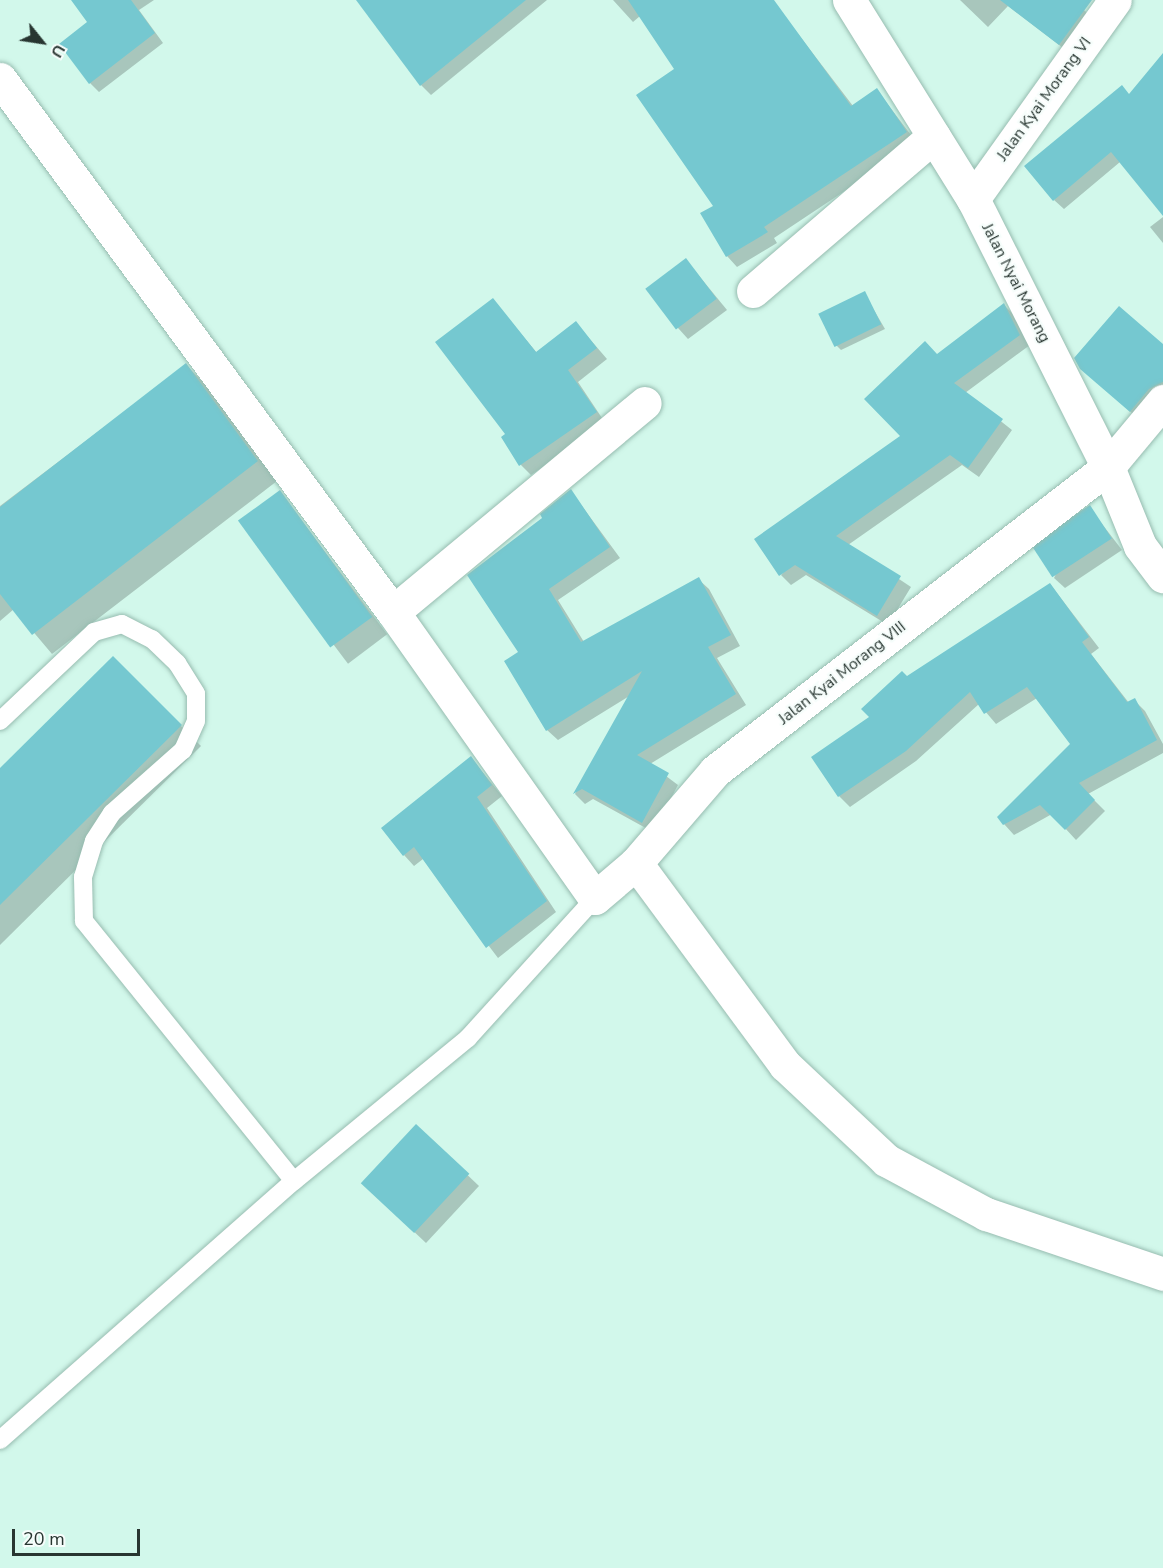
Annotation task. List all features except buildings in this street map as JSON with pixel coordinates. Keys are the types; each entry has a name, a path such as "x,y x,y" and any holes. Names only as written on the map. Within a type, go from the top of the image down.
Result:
{"street":[{"name":"Jalan Nyai Morang","path":"849,0 974,199 1108,466 1140,546 1163,576"},
{"name":"Jalan Kyai Morang VI","path":"974,199 1116,0"},
{"path":"0,79 410,598 619,878 785,1065 886,1160 986,1214 1163,1274"},
{"path":"753,291 934,136"},
{"name":"Jalan Kyai Morang VIII","path":"619,878 715,771 1108,466 1163,401"},
{"path":"410,598 645,404"}],"lane":[{"path":"0,721 94,632 122,624 152,639 177,663 196,694 196,721 183,750 112,813 94,841 83,877 84,921 294,1181"},
{"path":"0,1440 294,1181 468,1038 619,878"}]}
